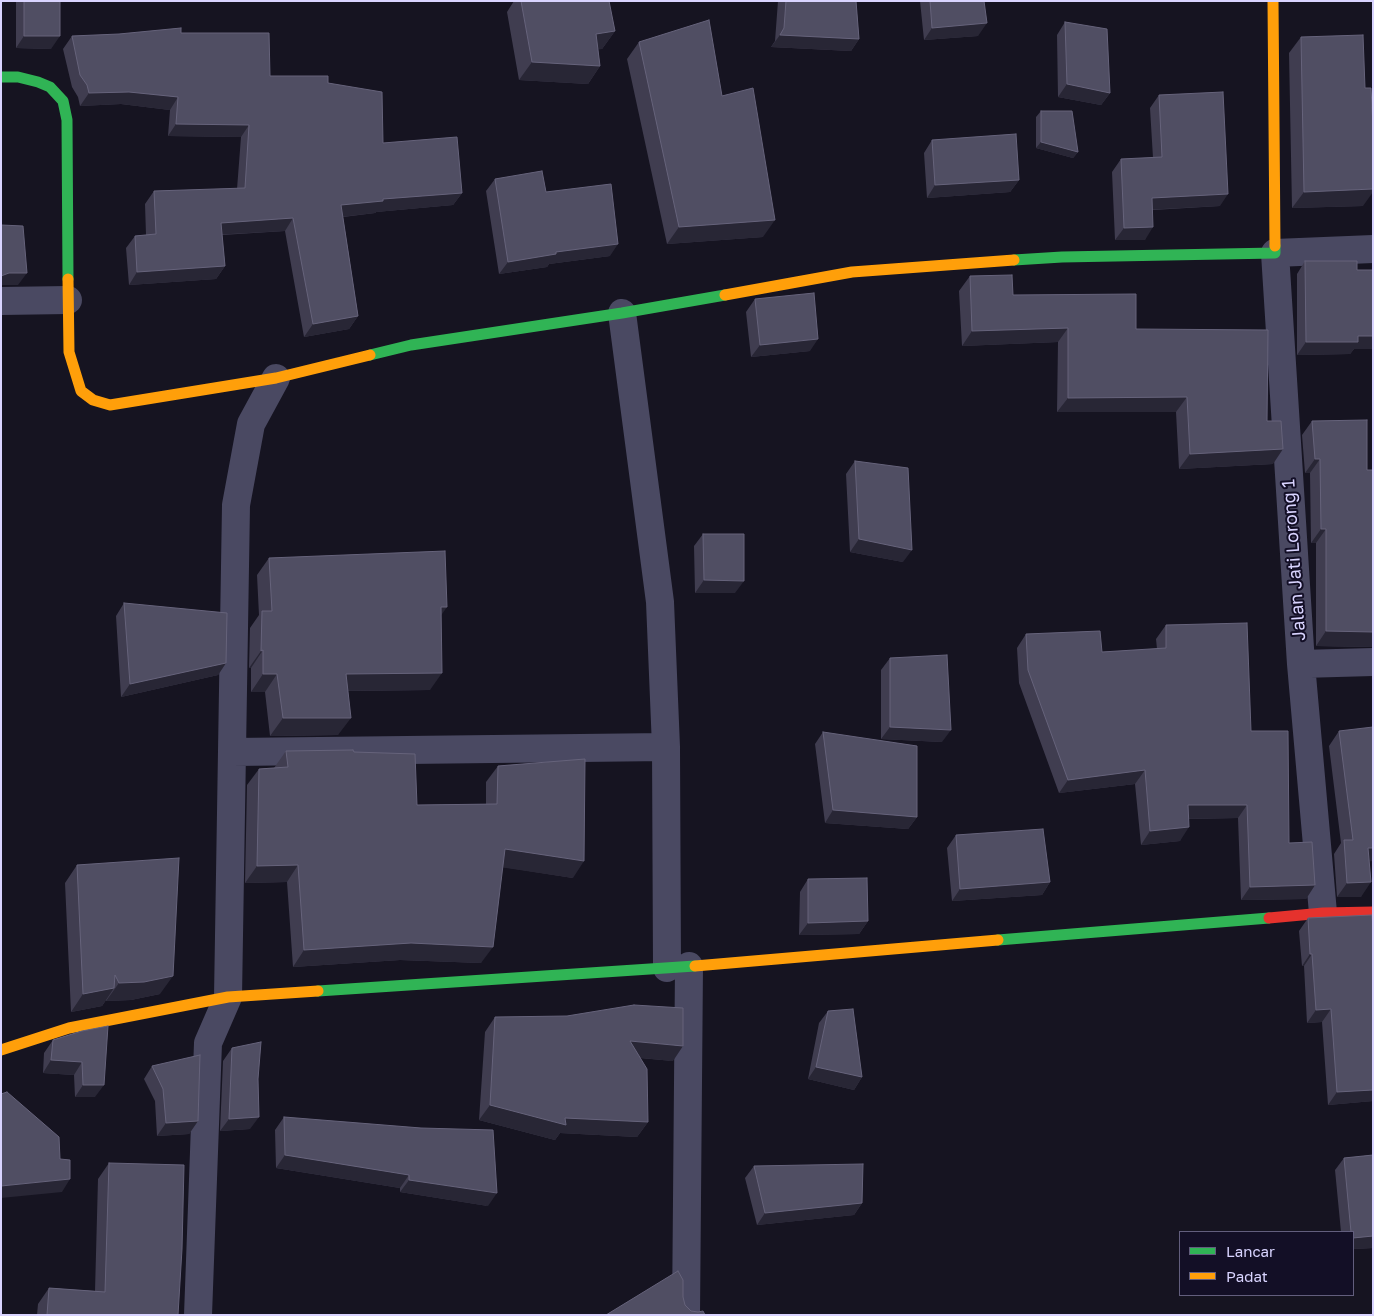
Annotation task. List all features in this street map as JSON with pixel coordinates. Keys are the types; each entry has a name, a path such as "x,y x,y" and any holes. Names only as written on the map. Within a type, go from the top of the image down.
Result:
{"street":[{"path":"1273,1 1275,253"},
{"path":"1,77 18,77 38,82 50,87 62,101 67,120 69,352 81,391 93,400 110,405 276,378 411,345 622,313 852,272 1062,256 1275,253 1373,249"},
{"name":"Jalan Jati Lorong 1","path":"1275,253 1301,664 1323,913"},
{"path":"1,301 68,300"},
{"path":"622,313 660,602 678,967 686,1315"},
{"path":"198,1315 208,1044 228,997 236,505 251,424 276,378"},
{"path":"1301,664 1373,662"},
{"path":"232,752 666,747"},
{"path":"1,1050 69,1028 228,997 678,967 1323,913 1373,912"}],"building":[{"path":"24,1 60,1 60,36 24,36"},
{"path":"521,1 609,1 615,31 596,34 600,66 532,62"},
{"path":"786,1 856,1 859,39 780,35 784,28"},
{"path":"930,1 984,1 987,23 932,28"},
{"path":"709,20 722,96 753,88 775,220 679,227 639,42"},
{"path":"1065,22 1107,29 1110,93 1067,84"},
{"path":"181,28 181,33 269,33 270,76 328,76 328,83 382,92 383,143 457,137 462,193 383,199 383,201 341,205 358,316 313,324 293,218 221,223 225,266 137,272 135,236 156,234 154,191 245,188 249,125 176,124 178,97 129,92 89,93 87,85 80,75 72,36"},
{"path":"1363,35 1365,88 1371,88 1373,189 1304,192 1301,37"},
{"path":"1223,92 1228,194 1152,198 1153,227 1124,228 1121,159 1162,157 1159,95"},
{"path":"1041,111 1072,111 1078,152 1041,142"},
{"path":"1016,134 1019,180 935,185 932,140"},
{"path":"542,171 546,192 611,184 618,244 556,252 556,254 508,262 495,179"},
{"path":"1,225 23,226 27,273 9,273 1,276"},
{"path":"1305,261 1357,261 1357,270 1373,270 1373,336 1358,336 1358,342 1306,342"},
{"path":"1012,275 1013,295 1136,294 1136,329 1268,330 1267,421 1281,421 1283,449 1190,454 1187,397 1068,398 1068,328 972,331 970,276"},
{"path":"814,293 818,339 760,345 755,299"},
{"path":"1367,420 1367,470 1373,470 1373,632 1326,631 1326,529 1321,529 1320,459 1315,459 1312,421"},
{"path":"855,461 908,468 912,550 859,539"},
{"path":"703,534 744,534 744,581 704,580"},
{"path":"445,551 447,607 441,607 442,673 346,674 351,718 283,718 277,674 263,674 263,650 261,651 262,611 272,611 269,558"},
{"path":"124,603 227,613 226,663 130,684"},
{"path":"1247,623 1251,731 1288,731 1289,843 1312,842 1315,885 1250,887 1247,805 1188,805 1189,827 1150,831 1145,770 1068,780 1028,670 1026,634 1100,631 1102,652 1166,648 1166,625"},
{"path":"947,655 951,730 890,727 890,658"},
{"path":"1373,727 1373,848 1368,848 1371,882 1347,883 1344,840 1353,840 1339,731"},
{"path":"823,732 917,746 917,817 833,810"},
{"path":"353,750 354,752 415,754 417,805 497,804 498,766 585,759 584,861 505,849 493,947 411,943 304,950 298,865 257,866 259,769 288,767 286,751"},
{"path":"1043,829 1050,882 960,889 956,835"},
{"path":"179,858 173,976 144,982 119,983 115,975 114,988 83,994 77,865"},
{"path":"867,878 868,921 808,923 808,879"},
{"path":"1372,915 1373,1090 1337,1092 1331,1009 1316,1010 1308,918"},
{"path":"634,1005 683,1008 683,1046 630,1041 647,1069 648,1122 565,1118 566,1125 490,1105 495,1017 567,1016"},
{"path":"853,1009 862,1077 816,1067 828,1011"},
{"path":"108,1026 104,1085 83,1085 82,1062 51,1060 53,1040 82,1031"},
{"path":"261,1042 258,1079 259,1117 229,1119 232,1048"},
{"path":"200,1055 198,1121 166,1123 163,1089 152,1066"},
{"path":"7,1092 59,1137 60,1159 70,1160 70,1179 1,1186 1,1094"},
{"path":"284,1117 421,1128 493,1130 497,1193 409,1180 409,1175 285,1155"},
{"path":"1373,1155 1373,1236 1354,1238 1354,1231 1351,1231 1344,1158"},
{"path":"109,1163 184,1165 178,1315 47,1315 49,1288 105,1292"},
{"path":"863,1164 862,1203 765,1213 754,1166"},
{"path":"678,1271 683,1280 685,1305 691,1311 703,1311 705,1315 606,1315"}],"traffic: fast":[{"path":"1,77 18,77 38,82 50,87 63,101 67,120 68,279"},
{"path":"1014,260 1062,257 1275,253 1275,246"},
{"path":"370,355 411,345 622,313 725,295"},
{"path":"998,940 1269,918"},
{"path":"318,991 695,966"}],"traffic: slow":[{"path":"1273,1 1275,246"},
{"path":"725,295 852,272 1014,260"},
{"path":"68,279 69,352 81,391 93,400 110,405 276,378 370,355"},
{"path":"695,966 998,940"},
{"path":"1,1050 69,1028 228,997 318,991"}],"traffic: jam":[{"path":"1269,918 1323,913 1373,912"}]}
